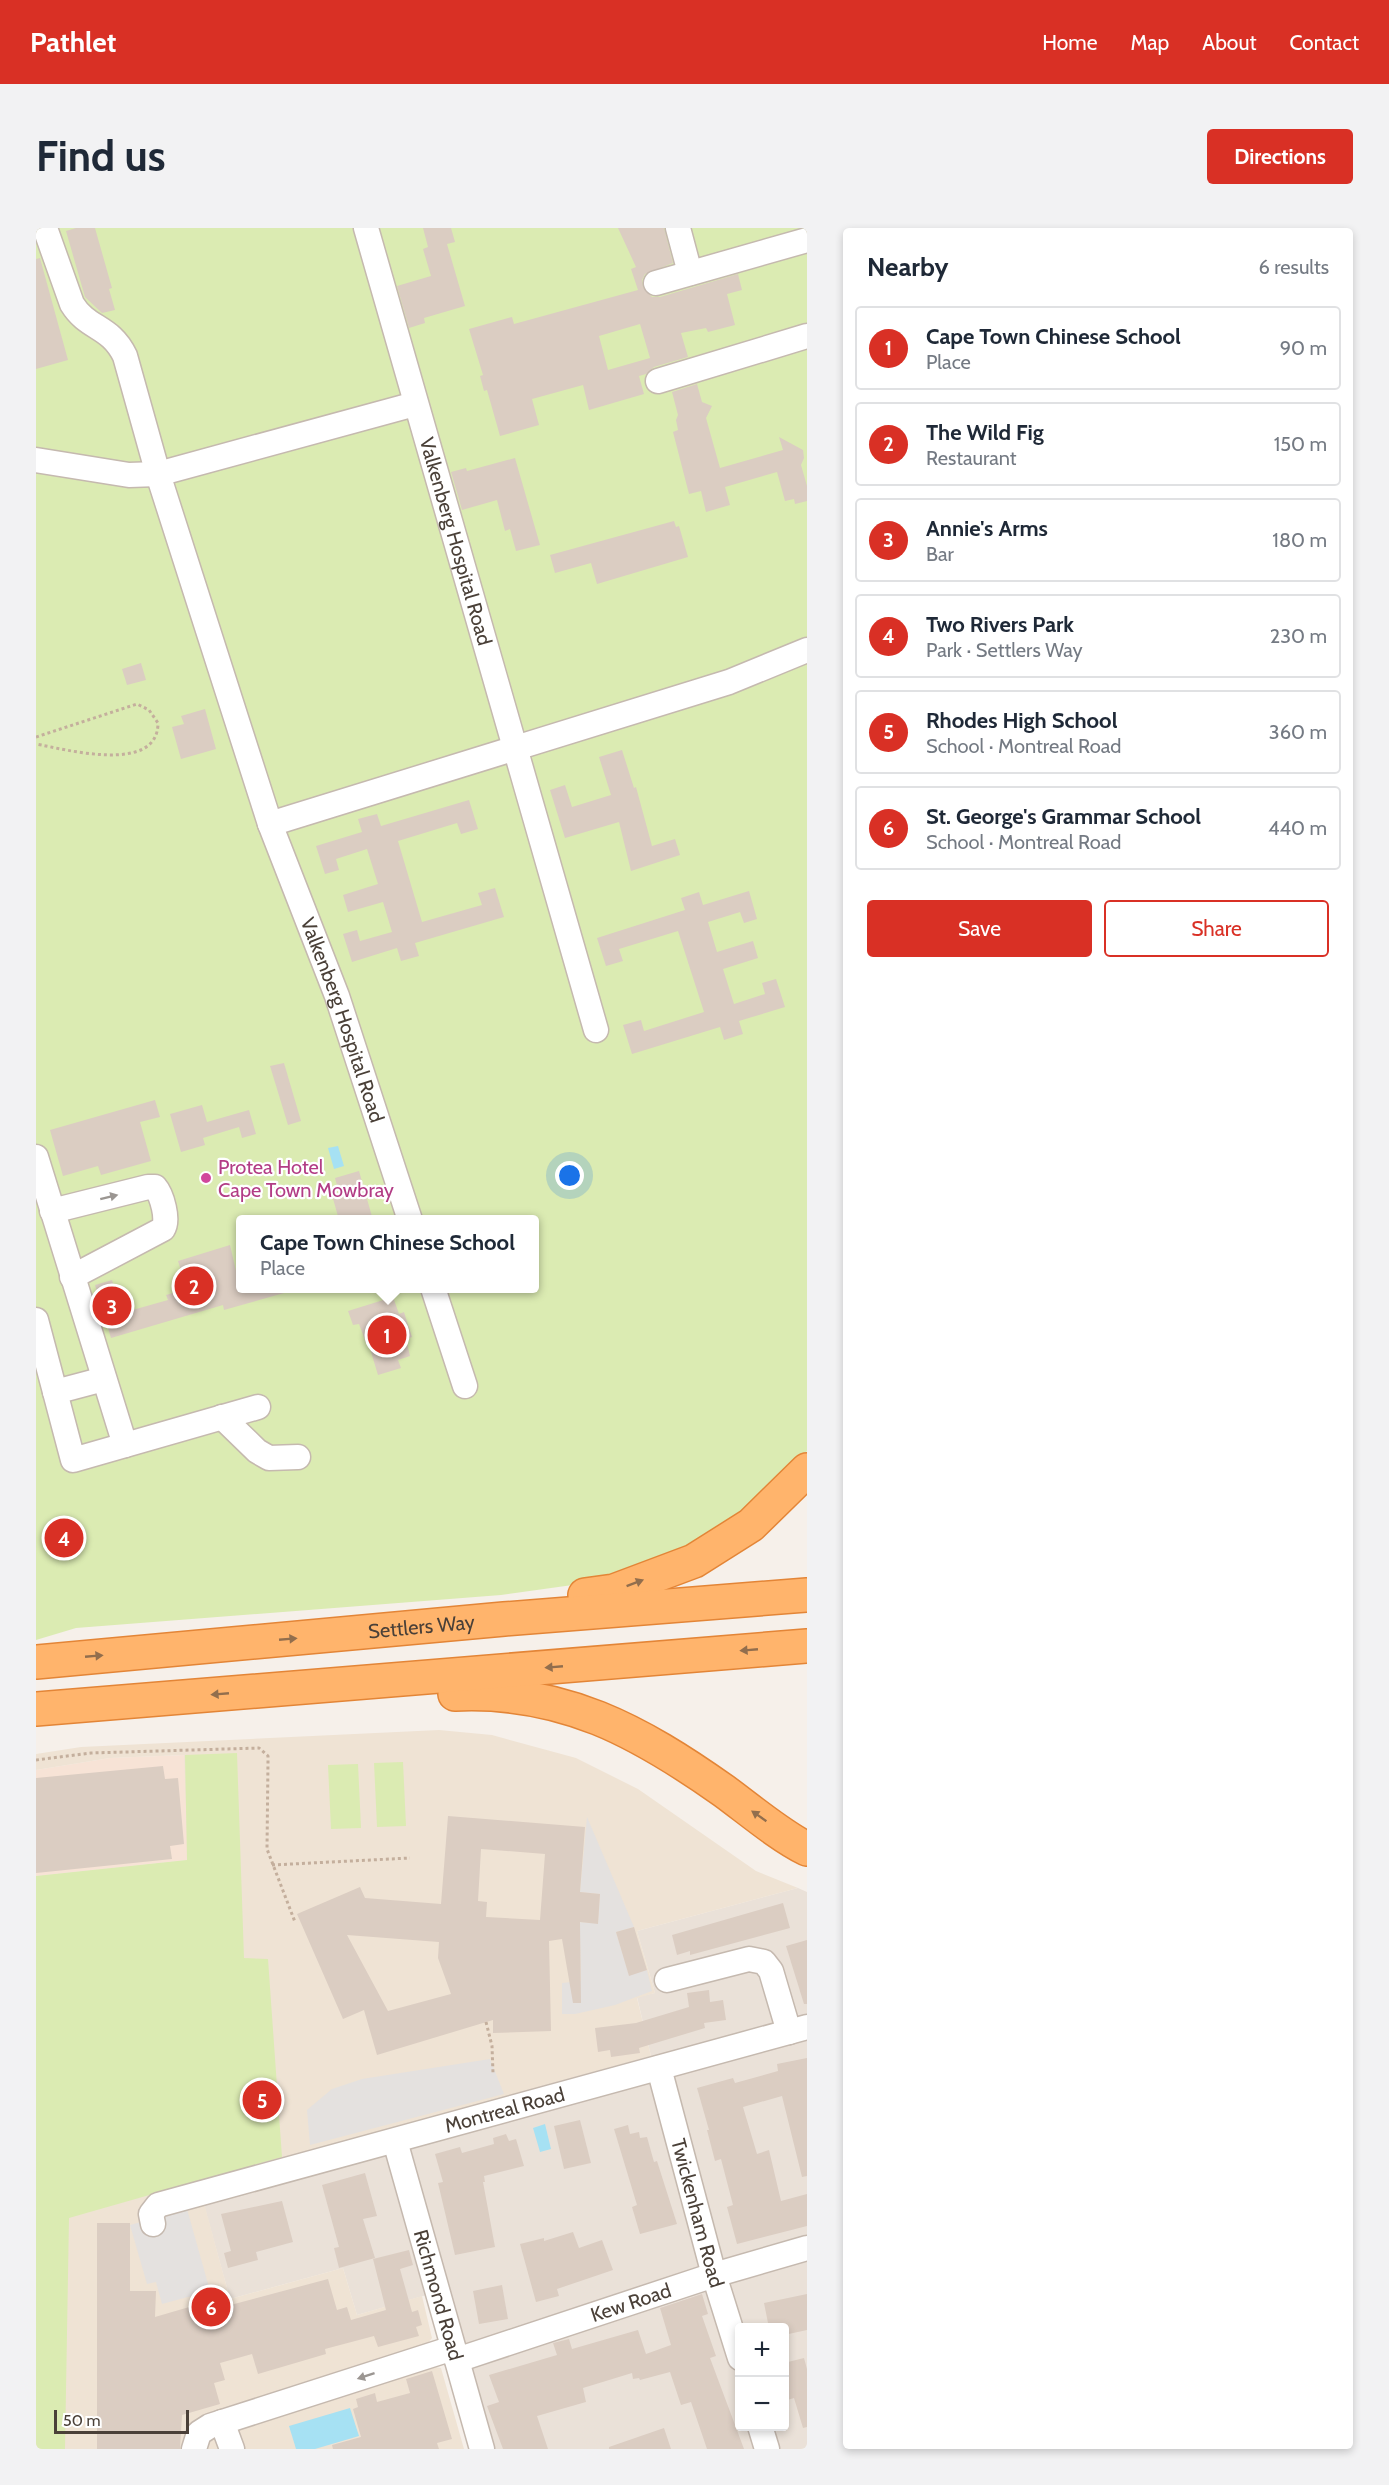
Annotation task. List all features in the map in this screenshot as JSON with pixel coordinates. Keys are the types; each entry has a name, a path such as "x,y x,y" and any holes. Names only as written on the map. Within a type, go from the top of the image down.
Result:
{"highway":[{"path":"504,1619 537,1602 614,1591 694,1561 751,1525 807,1470"},
{"name":"Settlers Way","path":"36,1662 807,1594"},
{"path":"36,1709 807,1646"},
{"path":"278,1689 412,1696 488,1693 566,1705 635,1733 708,1779 807,1849"}],"street":[{"name":"Valkenberg Hospital Road","path":"45,228 78,315 109,334 119,343 125,356 158,474 270,824 336,996 408,1215"},
{"name":"Valkenberg Hospital Road","path":"366,228 596,1030"},
{"path":"678,228 690,273"},
{"path":"656,283 807,240"},
{"path":"658,381 807,336"},
{"path":"36,460 129,475 158,474 415,404"},
{"path":"270,824 729,682 807,650"},
{"path":"36,1156 125,1445"},
{"path":"52,1211 148,1187 155,1187 158,1191 166,1220 163,1229 72,1277"},
{"path":"435,1293 465,1386"},
{"path":"36,1320 73,1460 258,1407"},
{"path":"55,1392 104,1379"},
{"path":"222,1417 258,1451 269,1458 298,1457"},
{"path":"667,1980 749,1959 764,1962 771,1971 798,2029"},
{"name":"Montreal Road","path":"153,2224 151,2214 158,2205 798,2029"},
{"name":"Twickenham Road","path":"659,2068 714,2275 735,2342"},
{"name":"Richmond Road","path":"395,2141 482,2449"},
{"name":"Kew Road","path":"194,2449 199,2433 222,2422 807,2248"},
{"path":"222,2422 232,2449"},
{"path":"761,2431 767,2449"}],"path":[{"path":"36,737 137,704 149,710 158,723 154,737 147,745 126,753 101,755 36,744"},
{"path":"36,1760 90,1753 260,1748 268,1756 267,1849 294,1922"},
{"path":"272,1865 410,1858"},
{"path":"486,2022 492,2046 493,2073"}],"shaded area":[{"path":"439,1730 492,1735 576,1758 638,1789 756,1871 798,1888 637,1931 655,1993 637,1998 651,2056 198,2181 230,2299 343,2268 357,2315 422,2296 432,2338 428,2343 435,2367 441,2368 464,2449 36,2449 36,1876 188,1860 184,1755 110,1758 36,1770 36,1754 81,1747"},
{"path":"185,1755 188,1860 36,1876 36,1770 110,1758"},
{"path":"587,1817 634,1927 616,1932 629,1975 647,1970 652,1991 615,2005 575,2014 562,2014 562,1983 581,1981 580,1937 577,1922 598,1923 600,1894 580,1892"},
{"path":"798,1888 807,1892 807,2449 482,2449 437,2292 357,2315 343,2268 230,2299 201,2194 659,2067 651,2056 637,1997 655,1993 637,1931"},
{"path":"490,2059 504,2094 310,2145 307,2110 332,2089 362,2079"},
{"path":"187,2209 210,2291 162,2304 156,2282 147,2284 130,2225"}],"green space":[{"path":"36,228 807,228 807,1451 765,1498 665,1560 587,1583 501,1595 76,1628 36,1640"},
{"path":"237,1753 244,1958 268,1959 282,2157 69,2218 65,2449 36,2449 36,1876 187,1860 185,1755"},
{"path":"403,1762 406,1826 377,1827 374,1763"},
{"path":"358,1764 361,1828 331,1829 328,1765"}],"water":[{"path":"338,1146 344,1166 334,1169 328,1148"},
{"path":"545,2124 551,2149 540,2152 533,2128"},
{"path":"350,2408 359,2436 315,2449 296,2449 289,2426"}],"building":[{"path":"76,228 95,228 112,288 109,289 115,310 102,313 85,297 66,231"},
{"path":"423,228 451,228 455,242 447,244 465,306 424,318 425,323 409,328 397,286 431,276 423,249 428,247"},
{"path":"618,228 664,228 673,263 645,274 642,280 643,287 652,297 660,297 738,274 742,290 727,294 735,325 708,332 706,328 681,333 688,357 654,367 646,374 639,376 644,394 589,410 583,385 532,399 539,425 500,436 487,390 484,391 480,376 483,375 469,329 512,317 514,324 638,290 631,269 636,267","holes":["640,324 650,358 608,370 599,336"]},
{"path":"40,258 68,360 36,369 36,259"},
{"path":"697,384 702,402 712,406 706,418 720,468 783,450 779,437 803,450 804,458 801,465 807,486 807,501 795,504 794,499 785,501 777,472 725,487 730,505 706,512 701,491 689,494 673,432 678,430 676,420 678,415 672,392"},
{"path":"515,458 540,545 516,551 510,529 505,531 497,500 462,510 451,472 466,468 467,471"},
{"path":"674,521 676,527 679,526 688,557 597,584 591,563 555,573 550,555"},
{"path":"141,663 146,680 127,685 122,669"},
{"path":"205,709 216,749 181,759 172,727 184,724 181,716"},
{"path":"622,750 634,788 636,787 652,846 675,839 680,855 631,871 619,822 565,838 550,790 565,785 572,807 611,795 599,757"},
{"path":"469,800 478,829 461,834 457,823 398,841 422,922 482,905 478,893 495,888 504,917 415,943 419,956 401,961 397,948 352,962 343,934 357,930 360,941 392,932 383,902 348,912 343,895 378,884 367,849 336,859 339,870 325,874 316,846 362,832 358,819 377,814 381,826"},
{"path":"749,891 757,919 744,923 740,912 708,922 717,952 753,941 758,958 723,969 734,1004 765,994 762,983 776,979 785,1007 739,1021 743,1034 724,1040 720,1027 632,1054 623,1025 641,1020 644,1031 704,1012 678,931 619,949 623,961 606,966 597,938 685,910 681,898 699,892 703,905"},
{"path":"284,1063 301,1121 288,1125 270,1066"},
{"path":"155,1100 160,1117 140,1122 151,1161 101,1175 98,1166 63,1176 50,1130"},
{"path":"202,1105 207,1122 249,1110 256,1134 242,1138 239,1127 203,1138 205,1145 181,1152 170,1114"},
{"path":"359,1171 372,1215 338,1215 332,1195 339,1193 335,1178"},
{"path":"230,1245 236,1271 236,1293 284,1293 224,1310 223,1305 111,1338 95,1285 112,1280 122,1313 168,1300 166,1295 187,1289 178,1261"},
{"path":"393,1297 399,1314 404,1312 412,1337 406,1339 410,1356 398,1360 401,1368 378,1375 368,1342 366,1343 359,1324 353,1325 348,1311"},
{"path":"163,1766 165,1779 178,1778 184,1844 170,1846 172,1859 36,1873 36,1778"},
{"path":"448,1816 585,1827 580,1892 600,1894 598,1924 580,1922 581,2003 573,2003 562,1939 549,1941 551,2031 493,2033 493,2020 377,2055 364,2010 343,2019 297,1914 360,1887 365,1898 441,1904","holes":["481,1849 545,1854 540,1920 486,1917 487,1902 478,1901","347,1935 439,1942 438,1958 451,1994 388,2011"]},
{"path":"783,1903 790,1928 690,1955 690,1951 677,1955 672,1935"},
{"path":"634,1927 647,1970 629,1976 616,1932"},
{"path":"807,1940 807,2004 804,2004 786,1946"},
{"path":"709,1990 710,2002 723,2000 726,2020 704,2023 705,2028 639,2048 640,2053 611,2057 610,2050 598,2052 595,2028 636,2023 689,2007 687,1993"},
{"path":"807,2058 807,2176 802,2177 782,2096 743,2107 757,2154 769,2150 781,2201 807,2194 807,2226 737,2244 727,2207 733,2205 721,2159 715,2161 697,2088 733,2078 735,2083 778,2071 777,2064"},
{"path":"580,2120 591,2163 564,2169 554,2126"},
{"path":"628,2125 630,2134 639,2132 640,2138 647,2137 677,2224 640,2234 632,2207 637,2205 614,2129"},
{"path":"506,2134 509,2141 516,2139 524,2166 484,2176 485,2182 483,2182 495,2247 455,2255 438,2183 443,2182 435,2154 460,2147 462,2153 494,2144 493,2138"},
{"path":"365,2173 377,2216 363,2219 375,2258 339,2268 334,2248 339,2247 322,2185"},
{"path":"282,2201 293,2242 256,2252 258,2260 228,2268 224,2253 231,2251 221,2214"},
{"path":"97,2223 130,2223 130,2291 156,2291 155,2317 220,2298 223,2307 328,2279 337,2310 347,2307 351,2320 386,2310 373,2259 409,2250 413,2265 400,2269 412,2312 418,2310 422,2325 416,2327 419,2336 378,2347 374,2336 325,2349 326,2354 258,2374 252,2354 220,2363 225,2380 214,2383 220,2404 182,2415 180,2449 97,2449"},
{"path":"573,2232 579,2248 602,2240 613,2270 557,2289 559,2296 536,2302 520,2244 544,2238 544,2241"},
{"path":"502,2285 508,2319 479,2324 473,2291"},
{"path":"702,2294 708,2314 702,2316 716,2356 710,2358 735,2425 735,2431 737,2431 744,2449 707,2449 691,2402 681,2405 670,2372 640,2380 639,2378 633,2379 632,2373 583,2388 586,2402 537,2416 548,2449 503,2449 487,2406 499,2402 489,2375 557,2355 553,2343 569,2339 572,2349 638,2330 646,2354 671,2345 660,2308"},
{"path":"807,2294 807,2330 789,2334 789,2323 768,2323 764,2303"},
{"path":"804,2358 807,2369 807,2427 803,2428 794,2398 789,2400 789,2362"},
{"path":"432,2371 452,2439 437,2443 439,2449 333,2449 332,2445 361,2437 353,2409 358,2407 356,2399 375,2393 377,2402 410,2393 406,2379"},
{"path":"664,2428 671,2449 609,2449 609,2447"}],"place":[{"name":"Protea Hotel Cape Town Mowbray","path":"206,1178"},
{"name":"The Wild Fig","path":"194,1286"},
{"name":"Annie's Arms","path":"112,1306"},
{"name":"Cape Town Chinese School","path":"387,1335"},
{"name":"Two Rivers Park","path":"64,1538"},
{"name":"Rhodes High School","path":"262,2100"},
{"name":"St. George's Grammar School","path":"211,2307"}]}
